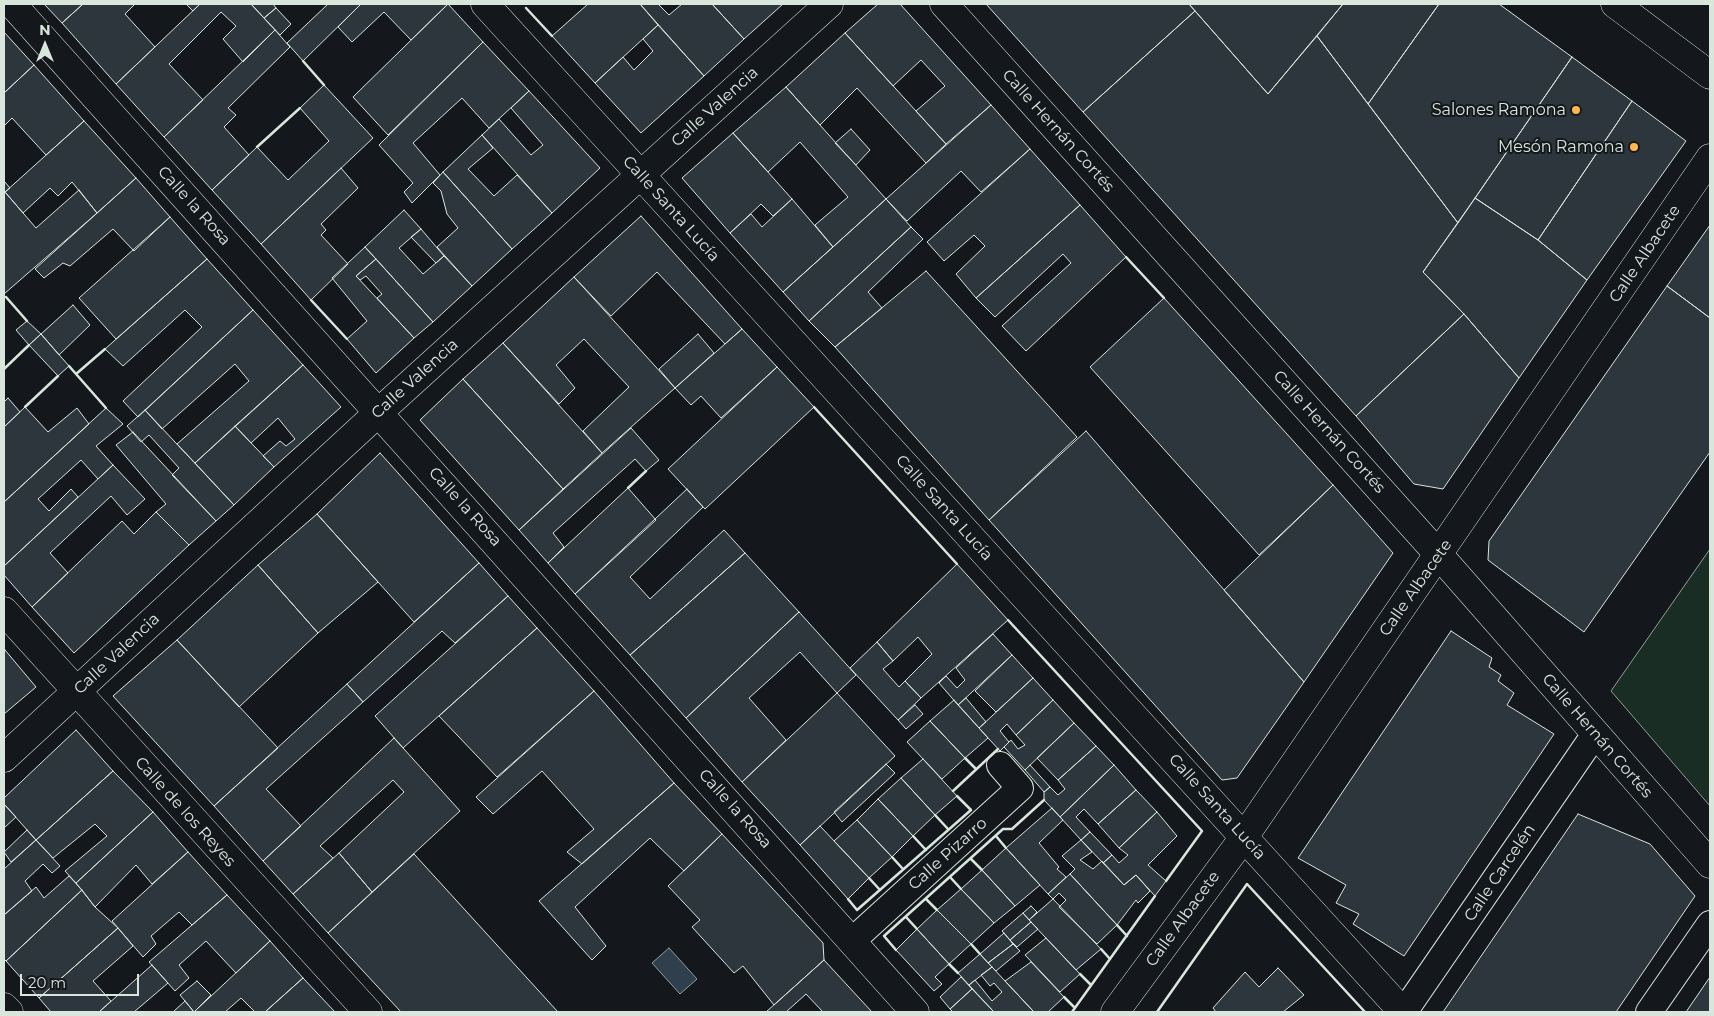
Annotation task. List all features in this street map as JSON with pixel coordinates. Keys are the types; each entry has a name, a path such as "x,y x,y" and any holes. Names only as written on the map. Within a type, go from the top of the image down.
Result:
{"street":[{"name":"Calle la Rosa","path":"12,4 853,940 915,1012"},
{"name":"Calle Santa Lucía","path":"484,4 1404,1012"},
{"name":"Calle Valencia","path":"4,758 379,412 830,4"},
{"name":"Calle Hernán Cortés","path":"944,4 1439,555 1710,864"},
{"path":"1615,4 1710,76"},
{"name":"Calle Albacete","path":"1115,1012 1244,837 1710,158"},
{"name":"Calle de los Reyes","path":"4,611 368,1012"},
{"name":"Calle Carcelén","path":"1404,1012 1595,734"},
{"name":"Calle Pizarro","path":"853,940 1020,788 1000,765"},
{"path":"1650,1012 1710,924"},
{"path":"4,1007 9,1012"}],"green space":[{"path":"1710,549 1710,806 1611,691"}],"water":[{"path":"669,948 697,979 680,994 652,963"}],"building":[{"path":"44,4 83,4 62,23"},
{"path":"83,4 135,4 125,14 155,47 116,84 62,23"},
{"path":"186,4 200,4 193,11"},
{"path":"200,4 251,4 275,30 243,62 223,39 236,26 221,12 169,64 203,100 164,137 116,84"},
{"path":"251,4 273,4 276,8 264,18"},
{"path":"328,4 361,4 303,61 287,43"},
{"path":"361,4 448,4 411,40 384,12 352,42 338,27"},
{"path":"448,4 483,42 388,135 353,97"},
{"path":"588,4 640,4 658,25 595,83 552,36"},
{"path":"640,4 658,4 669,15 682,4 712,4 744,39 704,76"},
{"path":"712,4 783,4 744,39"},
{"path":"878,4 900,4 991,105 946,144 916,111 945,86 921,60 893,86 845,33"},
{"path":"986,4 1189,4 1195,11 1083,112"},
{"path":"1189,4 1343,4 1268,94"},
{"path":"1343,4 1439,4 1368,104 1317,36"},
{"path":"1439,4 1499,4 1572,57 1458,223 1368,104"},
{"path":"276,8 291,24 280,35 264,18"},
{"path":"1195,11 1268,94 1317,36 1458,223 1423,272 1464,314 1356,416 1083,112"},
{"path":"658,25 704,76 641,133 595,83 623,57 634,70 653,51 643,39"},
{"path":"275,30 290,47 228,108 236,115 224,127 249,155 212,190 164,137"},
{"path":"4,32 34,65 4,93"},
{"path":"845,33 946,144 926,163 857,88 820,125 786,87"},
{"path":"483,42 529,91 489,128 462,98 413,143 440,175 412,203 404,192 413,183 379,145"},
{"path":"1572,57 1632,101 1538,240 1475,198"},
{"path":"34,65 84,121 46,155 12,118 4,126 4,93"},
{"path":"324,85 373,138 261,244 212,190 257,147 288,180 329,141 300,108"},
{"path":"786,87 886,199 833,247 815,225 848,197 800,142 768,172 733,133"},
{"path":"529,91 600,168 552,213 482,135 499,119 531,155 543,145 511,108"},
{"path":"1632,101 1686,141 1587,280 1538,240"},
{"path":"991,105 1030,149 981,192 961,171 907,221 886,199"},
{"path":"84,121 136,178 97,213 72,182 58,196 50,188 23,213 5,192"},
{"path":"851,129 870,150 856,165 835,143"},
{"path":"733,133 792,199 773,216 761,204 730,233 682,178"},
{"path":"482,135 493,148 468,169 494,196 517,175 552,213 512,249 443,172"},
{"path":"1030,149 1080,205 976,298 956,274 985,246 974,235 944,261 927,242"},
{"path":"341,168 358,188 321,224 326,230 321,235 348,264 311,300 261,244"},
{"path":"443,172 512,249 472,286 437,247 458,228 447,214 441,191 433,183"},
{"path":"136,178 170,217 134,251 113,229 70,266 63,263 44,278 35,269"},
{"path":"4,181 10,188 4,193"},
{"path":"79,190 97,213 4,294 4,193 36,228"},
{"path":"1475,198 1538,240 1587,280 1519,378 1464,314 1423,272"},
{"path":"792,199 833,247 783,292 730,233 751,214 762,227"},
{"path":"886,199 911,227 809,321 783,292"},
{"path":"1080,205 1126,257 1026,351 1002,326 1071,263 1063,254 995,317 976,298"},
{"path":"404,210 421,229 399,248 423,274 444,256 472,286 433,322 365,247"},
{"path":"641,216 742,329 725,344 657,272 611,316 574,277"},
{"path":"170,217 207,259 116,339 79,298"},
{"path":"1710,225 1710,318 1667,286"},
{"path":"911,227 923,239 868,292 882,308 835,347 809,321"},
{"path":"421,229 444,256 436,263 411,237"},
{"path":"365,247 376,259 356,276 414,338 376,373 347,339 367,321 332,278"},
{"path":"207,259 253,310 138,417 123,401 202,327 185,310 123,366 105,349"},
{"path":"376,259 433,322 414,338 377,298 382,294 366,276 360,280 356,276"},
{"path":"926,271 1077,437 989,520 835,347"},
{"path":"574,277 675,388 602,453 583,431 629,387 584,339 556,365 575,388 559,404 503,343"},
{"path":"1667,286 1710,318 1710,452 1584,632 1488,560 1489,541"},
{"path":"1164,298 1333,485 1259,555 1090,367"},
{"path":"73,305 90,325 59,355 41,334"},
{"path":"253,310 303,365 195,463 177,444 249,381 235,364 162,429 145,410"},
{"path":"1464,314 1519,378 1443,489 1414,484 1356,416"},
{"path":"27,321 41,334 29,345 16,330"},
{"path":"742,329 777,367 721,418 701,396 691,405 675,388"},
{"path":"41,334 69,366 58,376 29,345"},
{"path":"698,334 714,353 675,388 659,369"},
{"path":"503,343 602,453 563,489 463,379"},
{"path":"303,365 341,407 274,467 263,456 280,441 286,446 295,439 278,418 251,443 235,426"},
{"path":"777,367 814,407 705,509 668,469"},
{"path":"463,379 563,489 519,530 420,420"},
{"path":"8,398 20,412 4,427 4,402"},
{"path":"25,407 48,432 77,408 89,424 4,502 4,427"},
{"path":"106,408 123,424 96,446 113,465 98,479 81,460 38,499 49,511 71,489 78,497 4,566 4,502"},
{"path":"145,410 234,505 216,521 172,475 179,468 149,435 141,442 127,426"},
{"path":"235,426 274,467 234,505 195,463"},
{"path":"631,428 659,460 646,471 635,459 553,533 564,547 548,563 519,530"},
{"path":"1086,431 1304,682 1237,778 1222,780 989,520"},
{"path":"133,432 216,521 189,545 156,512 166,504 116,445"},
{"path":"380,453 479,563 414,622 317,514"},
{"path":"113,465 145,499 127,515 111,496 50,553 68,573 32,607 4,575 4,566"},
{"path":"1333,485 1393,553 1304,682 1224,590"},
{"path":"628,488 656,520 575,594 548,563"},
{"path":"687,489 703,507 630,577 650,599 724,530 745,553 630,655 575,594"},
{"path":"156,512 189,545 74,653 32,607 122,521 134,534"},
{"path":"317,514 378,582 318,633 258,565"},
{"path":"745,553 799,612 686,718 630,655"},
{"path":"479,563 508,596 455,643 442,631 363,702 347,684"},
{"path":"957,564 1008,620 921,698 905,681 932,654 918,637 893,661 877,642"},
{"path":"258,565 318,633 239,707 177,640"},
{"path":"508,596 537,628 403,748 375,716"},
{"path":"799,612 856,675 837,693 800,652 749,698 786,740 742,782 686,718"},
{"path":"537,628 594,691 497,777 439,716"},
{"path":"1451,631 1492,658 1489,667 1501,675 1498,681 1514,693 1507,705 1554,734 1404,956 1353,924 1359,914 1336,903 1346,885 1298,858"},
{"path":"993,634 1012,655 958,705 939,683 946,676 957,688 965,680 956,668"},
{"path":"177,640 278,748 214,806 113,696"},
{"path":"877,642 893,661 883,669 899,687 905,681 921,698 898,720 850,668"},
{"path":"4,651 36,687 4,714"},
{"path":"1012,655 1033,678 996,712 975,691"},
{"path":"1033,678 1053,700 1016,735 1007,724 1000,731 1009,742 1000,751 979,728"},
{"path":"347,684 363,702 266,789 301,826 263,861 214,806"},
{"path":"594,691 674,783 582,864 567,852 594,829 542,771 493,814 476,797"},
{"path":"837,693 895,756 800,845 742,782"},
{"path":"966,698 986,722 979,728 958,705"},
{"path":"954,700 988,738 965,758 930,721"},
{"path":"1053,700 1074,723 1025,770 1004,747 1011,740 1018,749 1025,745 1016,735"},
{"path":"915,705 923,714 906,729 898,720"},
{"path":"930,721 965,758 942,779 907,742"},
{"path":"1074,723 1096,746 1058,780 1037,758"},
{"path":"76,730 113,771 36,840 4,804 4,798"},
{"path":"394,738 460,811 372,892 339,853 404,792 393,780 320,846 333,858 293,894 263,861"},
{"path":"1096,746 1114,765 1060,817 1044,800 1044,792 1050,787 1058,795 1065,789 1058,780"},
{"path":"923,759 957,796 935,815 901,778"},
{"path":"886,764 895,773 842,822 834,812"},
{"path":"1030,765 1050,787 1044,792 1025,770"},
{"path":"1114,765 1136,790 1098,824 1084,809 1076,817 1090,832 1081,840 1060,817"},
{"path":"113,771 153,812 76,883 65,871 107,836 95,824 53,858 36,840"},
{"path":"901,778 935,815 913,836 878,799"},
{"path":"674,783 722,834 684,871 650,838 575,907 606,946 592,960 539,901"},
{"path":"1136,790 1157,812 1119,848 1098,824"},
{"path":"878,799 913,836 892,857 857,820"},
{"path":"4,804 16,817 4,828"},
{"path":"1052,808 1063,820 1039,843 1059,867 1057,869 1066,877 1048,894 1006,848"},
{"path":"153,812 188,852 152,884 136,865 95,907 76,883"},
{"path":"1157,812 1177,836 1148,865 1166,881 1155,896 1136,875 1124,885 1103,863 1112,855 1119,863 1128,855 1119,848"},
{"path":"1578,814 1650,844 1695,896 1616,1012 1443,1012"},
{"path":"857,820 892,857 869,878 834,841"},
{"path":"820,826 869,878 848,899 800,845"},
{"path":"27,830 36,840 11,862 4,852"},
{"path":"1090,832 1112,855 1103,863 1081,840"},
{"path":"722,834 823,943 824,960 774,1005 743,966 734,973 692,927 700,920 668,886"},
{"path":"36,840 60,866 52,873 43,864 25,881 32,891 4,915 4,869"},
{"path":"1081,840 1092,852 1080,860 1093,869 1102,861 1124,885 1136,875 1150,891 1138,903 1136,900 1117,925 1070,874 1075,869 1062,856"},
{"path":"1006,848 1040,885 1015,906 982,870"},
{"path":"188,852 227,895 192,925 179,912 151,936 156,944 143,957 112,921"},
{"path":"339,853 372,892 328,933 293,894"},
{"path":"414,854 558,1012 401,1012 328,933"},
{"path":"982,870 1015,906 994,923 961,889"},
{"path":"1070,874 1117,925 1097,944 1059,907 1066,900 1059,893 1053,899 1048,894"},
{"path":"69,876 82,890 6,961 4,959 4,915 36,887 44,898"},
{"path":"961,889 994,923 971,944 937,910"},
{"path":"82,890 95,907 118,928 39,998 6,961"},
{"path":"227,895 270,941 236,973 206,941 179,965 189,978 175,991 149,962"},
{"path":"1053,899 1101,949 1076,970 1029,920"},
{"path":"1031,906 1037,912 1029,920 1023,913"},
{"path":"937,910 971,944 949,964 917,929"},
{"path":"1023,913 1031,922 1010,940 1002,931"},
{"path":"1031,922 1038,929 1017,947 1010,940"},
{"path":"118,928 133,946 93,981 111,1001 99,1012 51,1012 39,998"},
{"path":"917,929 949,964 935,977 942,984 934,991 896,950"},
{"path":"1004,933 1013,944 988,963 980,954"},
{"path":"1046,938 1080,974 1060,992 1025,955"},
{"path":"270,941 303,978 265,1012 255,1012 241,998 225,1012 194,1012"},
{"path":"1013,944 1020,951 996,971 988,963"},
{"path":"980,954 992,967 969,985 958,973"},
{"path":"824,960 872,1012 823,1012 806,994 786,1012 766,1012"},
{"path":"1031,962 1064,997 1048,1012 1034,1012 1005,981"},
{"path":"152,965 168,983 134,1012 99,1012"},
{"path":"992,967 1034,1012 994,1012 969,985 975,980 992,1001 1002,992 994,983 990,986 981,975"},
{"path":"1278,968 1304,995 1283,1012 1216,1012 1213,1008 1245,972 1259,987"},
{"path":"961,977 972,989 950,1009 940,997"},
{"path":"1710,977 1710,1012 1686,1012"},
{"path":"303,978 335,1012 265,1012"},
{"path":"197,981 211,995 194,1012 180,995"},
{"path":"972,989 994,1012 953,1012 950,1009"},
{"path":"185,1001 194,1012 173,1012"}],"wall":[{"path":"526,8 552,36"},
{"path":"303,61 324,85"},
{"path":"257,147 300,108"},
{"path":"1126,257 1164,298"},
{"path":"6,297 27,321"},
{"path":"311,300 347,339"},
{"path":"4,369 29,345"},
{"path":"76,374 105,349"},
{"path":"69,366 106,408"},
{"path":"25,407 58,376"},
{"path":"814,407 957,564"},
{"path":"628,488 646,471"},
{"path":"1008,620 1202,831 1166,881"},
{"path":"953,791 998,749"},
{"path":"965,758 976,769"},
{"path":"848,899 857,910 971,810 957,796"},
{"path":"896,950 884,936 1003,829 1012,829 1044,800"},
{"path":"935,815 948,829"},
{"path":"913,836 926,850"},
{"path":"996,836 1006,848"},
{"path":"892,857 903,869"},
{"path":"971,859 982,870"},
{"path":"950,877 961,889"},
{"path":"869,878 880,890"},
{"path":"1157,1012 1247,884 1365,1012"},
{"path":"1072,1012 1155,896"},
{"path":"926,899 937,910"},
{"path":"906,917 917,929"},
{"path":"1117,925 1127,936"},
{"path":"971,944 980,954"},
{"path":"1101,949 1110,959"},
{"path":"949,964 958,973"},
{"path":"1080,974 1091,985"},
{"path":"1064,997 1075,1008"}],"place":[{"name":"Salones Ramona","path":"1576,110"},
{"name":"Mesón Ramona","path":"1634,147"}]}
